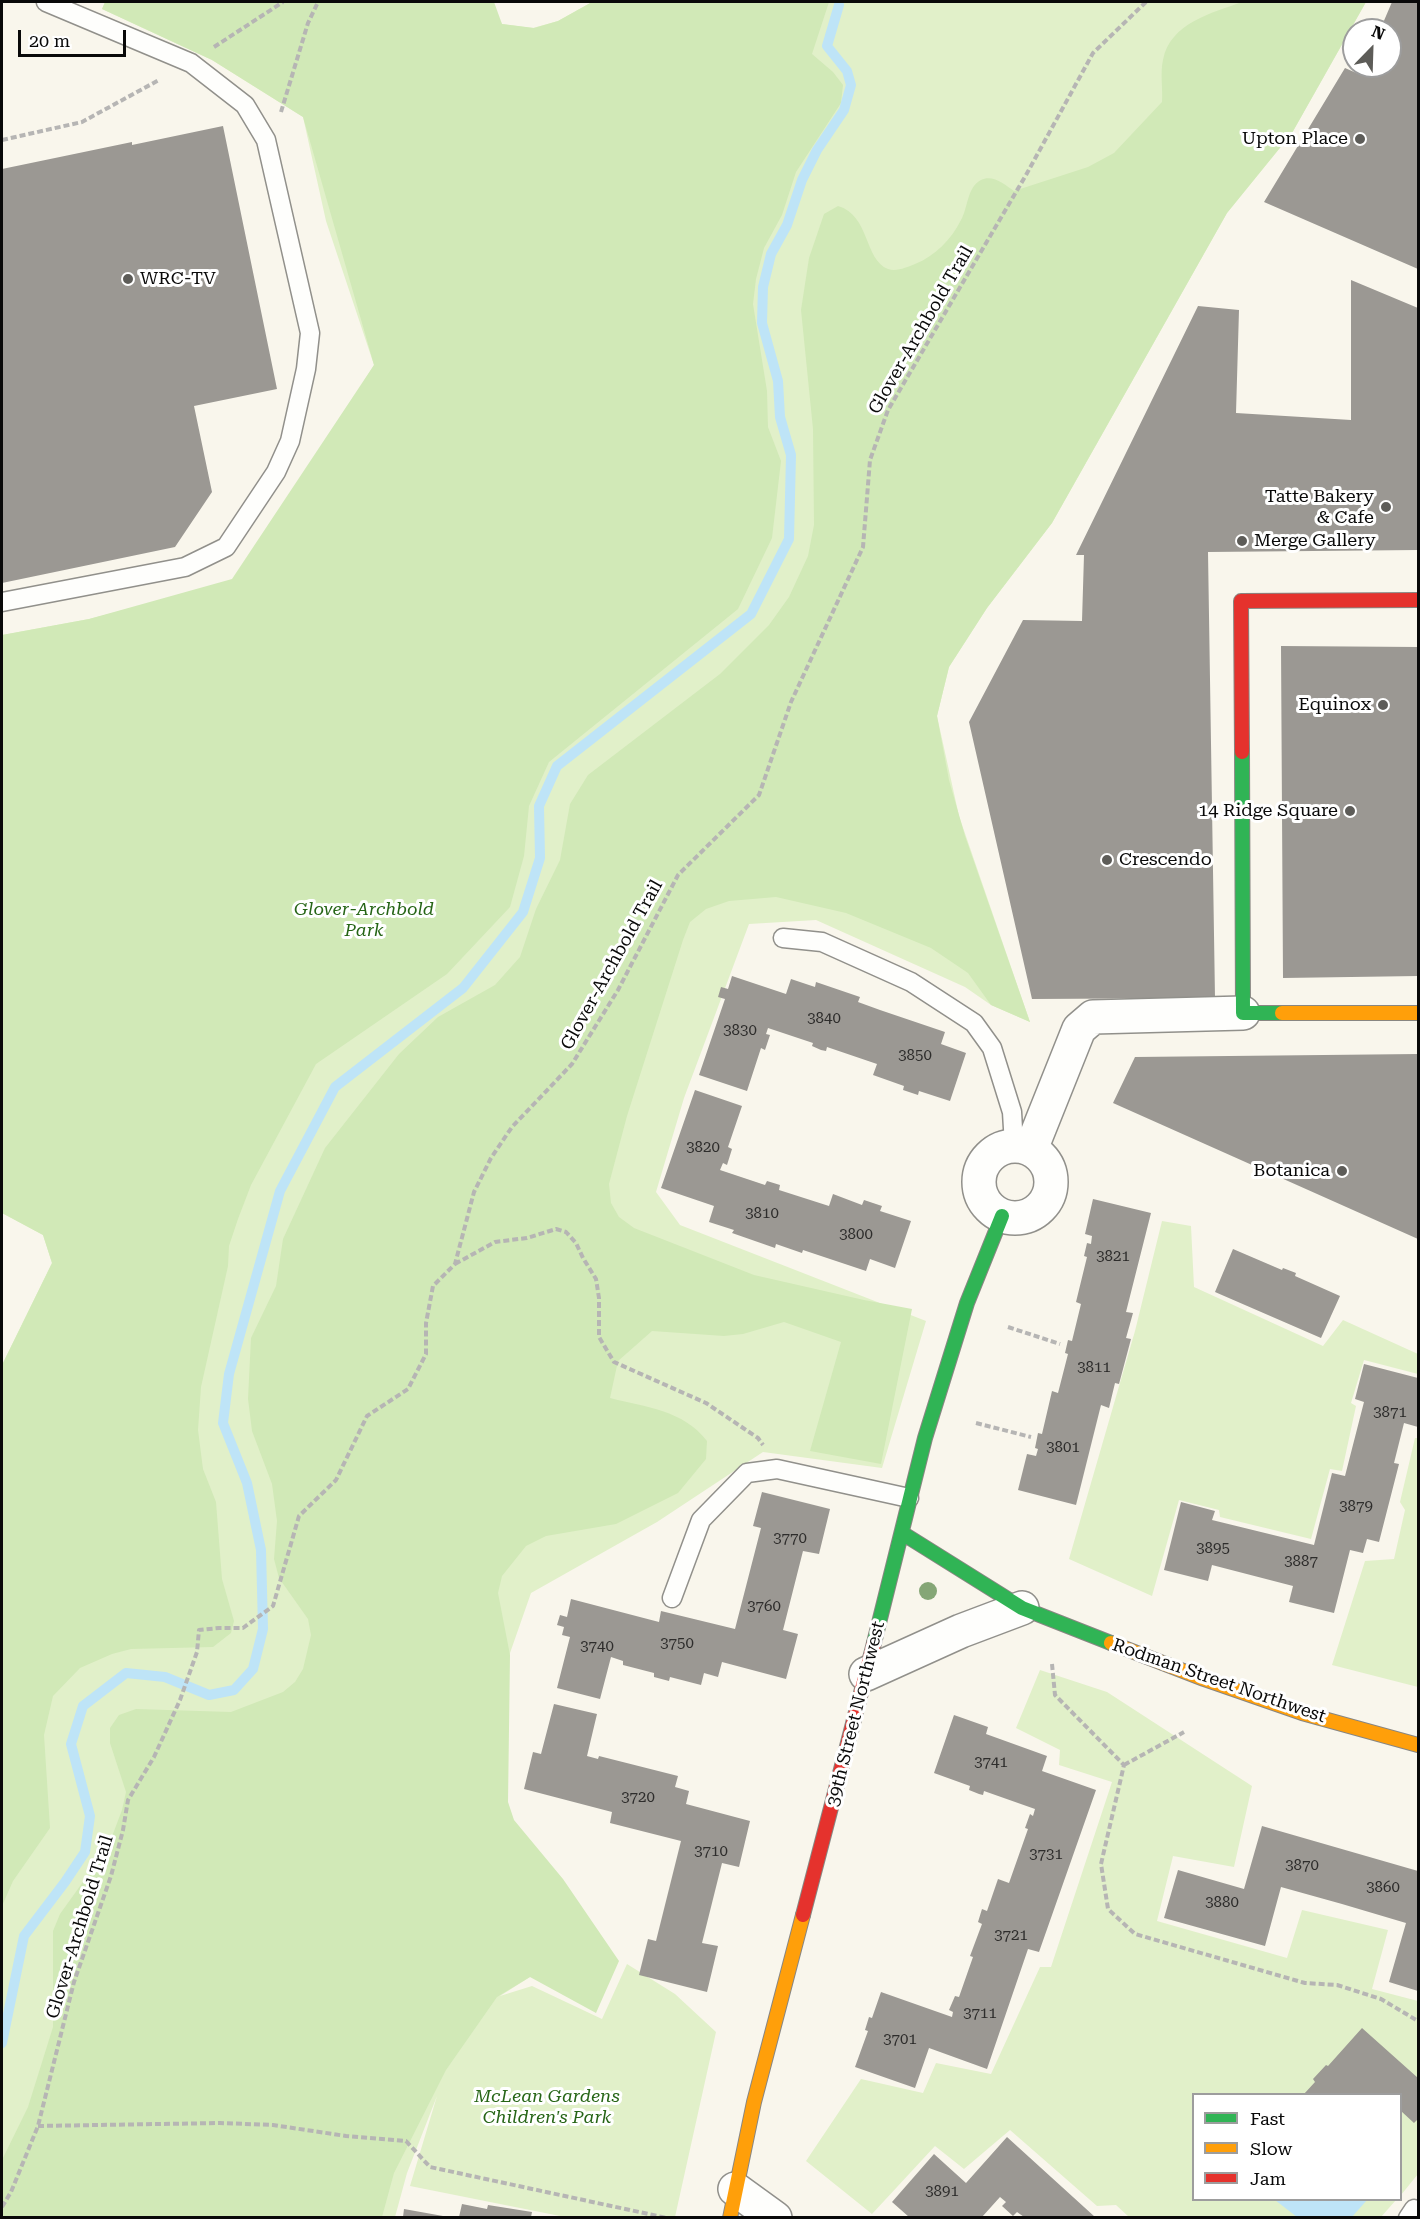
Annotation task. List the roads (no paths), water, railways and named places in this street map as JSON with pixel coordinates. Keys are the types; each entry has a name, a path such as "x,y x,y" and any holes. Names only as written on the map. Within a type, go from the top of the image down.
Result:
{"street":[{"path":"1243,1013 1241,601 1419,600"},
{"path":"1022,1147 1079,1029 1093,1017 1243,1013 1419,1013"},
{"path":"1022,1147 1039,1154 1050,1169 1052,1179 1048,1199 1034,1214 1013,1219 991,1210 983,1201 979,1189 979,1177 990,1155 1001,1149 1022,1147"},
{"name":"39th Street Northwest","path":"732,2203 754,2102 925,1438 967,1303 1002,1216"},
{"name":"Rodman Street Northwest","path":"902,1533 1022,1608 1204,1679 1302,1713 1419,1745"},
{"path":"866,1674 961,1631 1022,1608"},
{"path":"732,2203 775,2217"}],"lane":[{"path":"2,602 185,567 226,547 276,472 290,441 306,369 310,333 266,140 245,105 191,63 46,2"},
{"path":"783,938 822,942 901,977 974,1023 992,1048 1022,1147"},
{"path":"672,1598 701,1520 747,1473 777,1468 909,1498"},
{"path":"1408,2217 1414,2209 1419,2212"}],"water":[{"path":"1276,2201 1366,2201 1351,2218 1297,2217"}],"waterway":[{"path":"2,2043 24,1936 85,1852 90,1816 71,1744 83,1706 126,1673 165,1677 209,1695 234,1690 253,1669 263,1629 261,1550 247,1483 223,1423 229,1374 280,1191 335,1087 463,988 523,912 540,858 539,806 557,766 751,614 789,539 791,455 780,417 778,381 762,323 763,287 771,254 787,225 802,180 817,150 844,110 851,85 847,71 827,46 839,5"}],"place":[{"name":"Upton Place","path":"1360,139"},
{"name":"WRC-TV","path":"128,279"},
{"name":"Tatte Bakery & Cafe","path":"1386,507"},
{"name":"Merge Gallery","path":"1242,541"},
{"name":"Equinox","path":"1383,705"},
{"name":"14 Ridge Square","path":"1350,811"},
{"name":"Crescendo","path":"1107,860"},
{"name":"Botanica","path":"1342,1171"}],"park label":[{"name":"Glover-Archbold Park","path":"364,920"},
{"name":"McLean Gardens Children's Park","path":"547,2107"}]}
